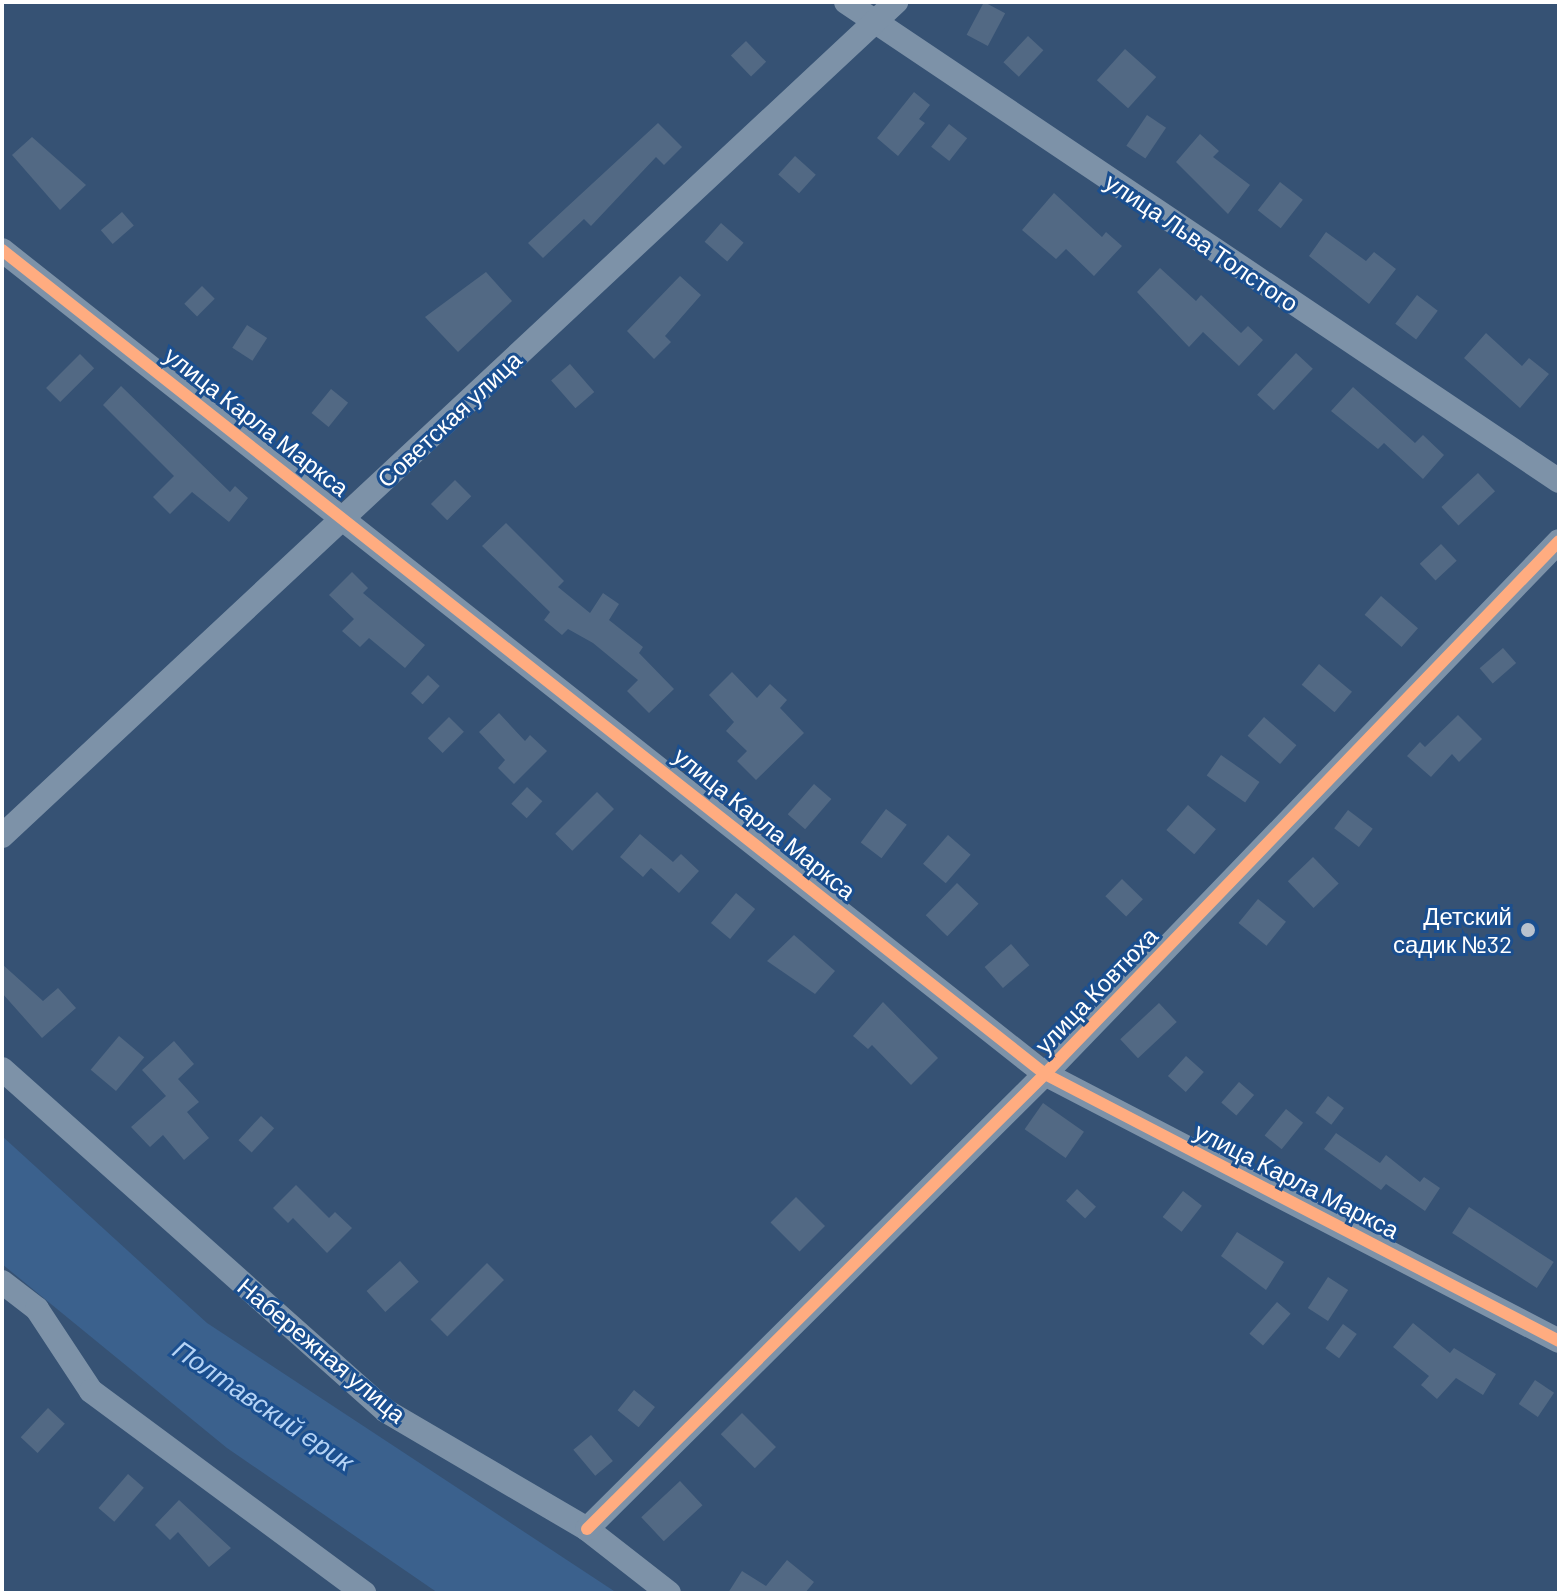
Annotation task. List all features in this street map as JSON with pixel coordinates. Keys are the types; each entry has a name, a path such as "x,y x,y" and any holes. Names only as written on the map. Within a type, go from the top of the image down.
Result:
{"street":[{"name":"улица Льва Толстого","path":"846,2 1559,481"},
{"name":"Советская улица","path":"2,836 896,2"},
{"name":"улица Карла Маркса","path":"2,250 344,517 1045,1074 1559,1341"},
{"name":"улица Ковтюха","path":"587,1529 1045,1074 1559,541"},
{"name":"Набережная улица","path":"2,1069 386,1411 587,1529 669,1593"},
{"path":"2,1282 37,1309 91,1391 364,1593"}],"water":[{"name":"Полтавский ерик","path":"2,1136 207,1323 617,1593 438,1593 227,1448 2,1264"}],"building":[{"path":"984,2 1005,13 988,46 967,35"},
{"path":"1028,36 1043,50 1019,77 1003,62"},
{"path":"746,41 766,62 751,76 731,56"},
{"path":"1125,49 1156,77 1128,108 1097,80"},
{"path":"914,92 930,105 919,119 925,123 898,156 877,138"},
{"path":"1147,115 1166,128 1145,159 1126,146"},
{"path":"658,123 682,147 664,165 656,157 591,226 584,219 543,258 528,243"},
{"path":"949,124 967,138 949,161 931,147"},
{"path":"1200,134 1219,151 1213,157 1250,185 1228,214 1176,162"},
{"path":"32,137 86,185 60,210 12,155"},
{"path":"795,156 816,175 799,193 778,175"},
{"path":"1280,182 1303,200 1281,228 1258,210"},
{"path":"1054,193 1102,237 1106,232 1122,246 1094,276 1066,249 1056,259 1022,230"},
{"path":"122,212 134,226 113,244 101,230"},
{"path":"721,223 744,243 727,262 705,242"},
{"path":"1326,232 1366,261 1374,252 1396,269 1369,304 1309,256"},
{"path":"1160,268 1196,301 1201,295 1241,333 1248,326 1263,340 1239,366 1203,332 1189,347 1137,292"},
{"path":"486,272 512,301 458,352 425,317"},
{"path":"680,276 701,295 665,336 671,342 654,359 627,331"},
{"path":"202,286 215,299 197,316 184,304"},
{"path":"1417,295 1438,311 1416,339 1395,324"},
{"path":"247,325 267,338 252,361 232,348"},
{"path":"1486,333 1522,366 1529,358 1549,374 1520,408 1464,358"},
{"path":"1296,353 1313,369 1274,410 1257,395"},
{"path":"80,354 94,368 60,402 46,388"},
{"path":"570,364 594,392 575,408 551,380"},
{"path":"121,386 230,492 235,486 248,498 229,522 192,492 170,514 153,497 174,476 103,405"},
{"path":"1353,387 1415,443 1423,435 1444,455 1423,479 1384,443 1378,449 1331,411"},
{"path":"331,389 348,403 329,427 311,413"},
{"path":"1478,473 1495,491 1458,525 1441,507"},
{"path":"455,480 471,496 447,520 431,504"},
{"path":"506,523 564,581 558,587 590,613 603,593 619,604 609,620 643,647 639,653 674,689 649,713 627,691 638,680 593,643 568,629 562,635 544,620 550,612 482,546"},
{"path":"1441,544 1457,561 1435,581 1420,564"},
{"path":"352,572 368,588 363,593 425,645 405,668 369,638 360,647 342,631 354,619 329,595"},
{"path":"1381,596 1418,628 1402,647 1365,615"},
{"path":"1503,648 1516,663 1493,683 1480,668"},
{"path":"1319,664 1352,692 1335,712 1302,685"},
{"path":"732,672 757,698 770,684 787,700 780,708 804,733 756,780 737,761 747,751 726,731 734,722 709,695"},
{"path":"428,675 440,686 423,704 411,693"},
{"path":"499,713 525,741 530,735 547,751 514,784 498,768 505,760 479,732"},
{"path":"1458,715 1482,739 1459,762 1452,754 1431,777 1407,756 1420,742 1425,747"},
{"path":"449,717 464,732 443,753 428,738"},
{"path":"1264,717 1296,745 1280,764 1248,736"},
{"path":"1221,755 1260,782 1245,802 1207,775"},
{"path":"814,784 831,799 805,829 788,814"},
{"path":"527,787 542,801 527,818 511,804"},
{"path":"597,792 614,809 572,851 555,834"},
{"path":"1188,805 1216,829 1194,854 1166,830"},
{"path":"886,809 907,825 881,858 861,843"},
{"path":"1348,810 1373,829 1359,847 1334,828"},
{"path":"640,834 673,862 681,854 699,871 679,893 651,868 643,877 620,857"},
{"path":"948,835 971,855 946,883 923,864"},
{"path":"1313,857 1339,884 1314,908 1288,881"},
{"path":"1122,879 1143,899 1126,916 1105,896"},
{"path":"957,883 979,904 947,936 926,915"},
{"path":"736,893 755,909 730,939 711,923"},
{"path":"1258,899 1286,922 1266,946 1238,923"},
{"path":"794,935 835,971 815,994 767,961"},
{"path":"1011,944 1029,965 1003,988 985,967"},
{"path":"2,964 43,1001 58,988 76,1008 42,1038 2,993"},
{"path":"883,1002 938,1058 911,1085 872,1045 868,1049 853,1036"},
{"path":"1159,1003 1177,1022 1138,1058 1120,1039"},
{"path":"119,1036 144,1057 116,1091 91,1070"},
{"path":"174,1041 194,1064 178,1079 199,1102 187,1112 209,1138 184,1160 163,1135 150,1147 131,1127 166,1096 142,1070"},
{"path":"1186,1056 1204,1072 1186,1092 1168,1076"},
{"path":"1239,1082 1254,1095 1236,1115 1221,1102"},
{"path":"1328,1096 1344,1108 1331,1125 1315,1113"},
{"path":"1043,1103 1084,1132 1066,1158 1025,1129"},
{"path":"1286,1109 1303,1123 1282,1149 1265,1135"},
{"path":"261,1116 274,1128 252,1152 238,1140"},
{"path":"1336,1133 1380,1163 1386,1155 1420,1182 1424,1177 1440,1188 1425,1211 1386,1184 1381,1190 1324,1149"},
{"path":"296,1185 329,1218 335,1212 352,1228 327,1253 293,1218 288,1223 273,1208"},
{"path":"1077,1189 1096,1207 1085,1218 1066,1201"},
{"path":"1183,1191 1202,1206 1182,1232 1163,1217"},
{"path":"796,1197 825,1226 800,1251 771,1222"},
{"path":"1469,1207 1554,1262 1537,1288 1452,1233"},
{"path":"1237,1232 1284,1262 1266,1290 1221,1256"},
{"path":"400,1261 419,1282 385,1312 367,1291"},
{"path":"487,1263 504,1280 447,1337 430,1320"},
{"path":"1328,1277 1348,1290 1328,1321 1308,1308"},
{"path":"1277,1302 1291,1314 1263,1346 1249,1334"},
{"path":"1413,1323 1450,1353 1454,1348 1496,1374 1483,1395 1456,1378 1437,1399 1421,1385 1429,1376 1393,1347"},
{"path":"1343,1324 1357,1334 1339,1358 1325,1348"},
{"path":"1535,1380 1554,1393 1538,1417 1519,1404"},
{"path":"634,1390 655,1407 639,1427 618,1410"},
{"path":"48,1408 65,1424 38,1453 21,1437"},
{"path":"742,1413 776,1447 755,1468 721,1434"},
{"path":"591,1435 613,1461 595,1476 573,1450"},
{"path":"128,1474 144,1488 114,1522 98,1508"},
{"path":"680,1481 703,1505 664,1541 641,1517"},
{"path":"179,1500 231,1548 209,1567 178,1532 170,1540 155,1525"},
{"path":"787,1560 814,1582 805,1593 728,1593 742,1571 766,1586"}],"cycle path":[{"path":"2,250 1045,1074 1559,1341"},
{"path":"587,1529 1045,1074 1559,541"}],"place":[{"name":"Детский садик №32","path":"1528,930"}]}
